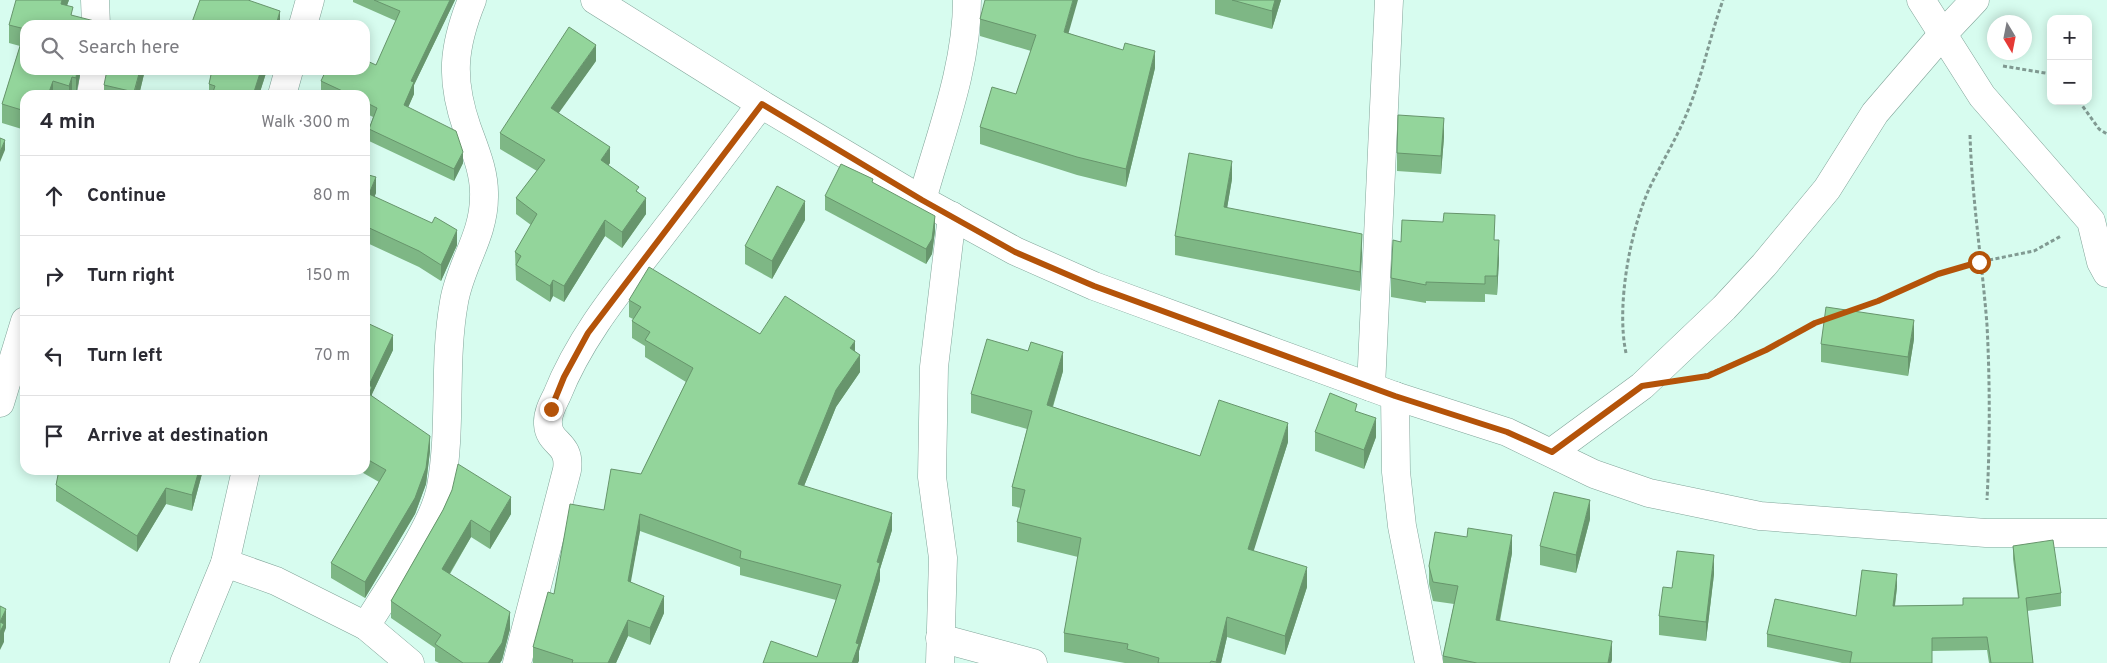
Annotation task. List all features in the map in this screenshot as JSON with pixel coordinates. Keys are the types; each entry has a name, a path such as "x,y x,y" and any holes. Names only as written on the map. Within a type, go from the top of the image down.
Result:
{"street":[{"path":"95,0 96,20"},
{"path":"304,20 310,0"},
{"path":"366,626 431,519 441,488 444,457 448,331 456,288 480,230 484,197 480,166 465,124 457,92 455,57 460,29 472,0"},
{"path":"595,0 762,104 922,200 1015,252 1094,286 1383,392 1507,432 1552,452 1594,474 1649,493 1760,516 1986,533 2107,533"},
{"path":"922,200 960,64 967,22 967,0"},
{"path":"1389,0 1383,392 1396,472 1402,526 1429,663"},
{"path":"1920,0 1982,96 2091,221 2101,262 2107,273"},
{"path":"1552,452 1642,386 1724,308 1764,265 1827,189 1875,113 1942,35 1975,0"},
{"path":"92,90 94,75"},
{"path":"283,90 288,75"},
{"path":"517,663 569,460 566,452 552,437 548,424 551,409 564,377 588,333 762,104"},
{"path":"952,216 934,367 932,477 943,558 940,650 1033,663"},
{"path":"0,403 20,337"},
{"path":"184,663 225,563 245,475"},
{"path":"225,563 276,581 366,626 410,663"}],"path":[{"path":"1642,386 1626,352 1624,290 1634,230 1650,188 1682,126 1695,94 1710,35 1723,0"},
{"path":"1982,96 1970,129 1971,177 1987,325 1989,461 1986,533"},
{"path":"2081,105 2099,128 2107,134"},
{"path":"1842,314 1878,301 1938,274 1979,262 2034,251 2091,221"},
{"path":"1698,377 1708,376 1766,350 1815,323 1833,317"}],"building":[{"path":"16,0 62,0 61,4 73,7 71,15 90,20 20,20 20,28 9,25"},
{"path":"200,0 248,0 280,11 277,20 193,20"},
{"path":"374,0 450,0 411,81 414,82 404,105 456,131 463,152 454,169 370,129 377,108 370,104 370,90 340,90 321,81 324,75 370,75 370,62 376,65 400,11"},
{"path":"985,0 1073,0 1064,32 1123,50 1125,43 1155,51 1126,169 1077,157 980,127 992,87 1016,94 1036,35 980,19"},
{"path":"1232,0 1275,0 1272,11"},
{"path":"569,27 596,45 551,108 610,147 601,160 639,187 636,191 646,198 622,232 605,220 564,286 553,280 550,286 516,265 521,256 515,252 537,214 516,198 545,160 500,133"},
{"path":"20,46 20,75 76,75 76,78 72,77 69,86 53,81 50,90 20,90 20,109 2,104"},
{"path":"106,75 139,75 135,90 104,85"},
{"path":"211,75 259,75 255,90 214,90 215,86 209,84"},
{"path":"1398,115 1444,118 1441,156 1397,153"},
{"path":"0,138 5,140 0,152"},
{"path":"1189,153 1232,161 1224,207 1362,234 1360,272 1175,236"},
{"path":"841,164 873,179 872,182 935,216 932,239 926,249 825,196"},
{"path":"370,175 376,177 370,192"},
{"path":"777,186 805,201 772,261 745,246"},
{"path":"370,194 432,223 435,217 457,230 441,265 419,251 370,228"},
{"path":"1444,213 1495,215 1494,240 1499,240 1497,276 1485,276 1485,284 1426,282 1426,285 1391,278 1393,240 1401,242 1402,220 1443,222"},
{"path":"649,267 760,334 785,296 855,341 850,348 860,355 836,390 798,484 892,513 877,562 880,563 856,643 859,644 852,663 763,663 771,641 817,657 841,585 740,558 741,551 640,514 628,581 664,596 650,628 628,620 608,663 572,663 573,660 533,647 548,592 554,594 570,504 604,510 611,469 641,474 693,368 645,340 650,332 632,321 641,307 629,300"},
{"path":"1826,307 1914,320 1908,357 1821,344"},
{"path":"370,324 393,335 370,383"},
{"path":"987,339 1028,351 1031,342 1063,352 1047,405 1200,456 1219,400 1288,423 1248,549 1307,567 1285,636 1227,617 1216,662 1158,663 1159,658 1127,649 1128,644 1064,633 1081,538 1017,522 1025,490 1012,487 1032,411 971,394"},
{"path":"1330,393 1357,404 1355,411 1376,418 1364,450 1315,432"},
{"path":"370,395 430,436 426,468 415,498 365,582 331,563 386,470 370,461"},
{"path":"458,464 511,497 490,532 471,520 442,569 510,612 502,643 488,663 463,663 435,644 441,635 391,601 443,510 452,490"},
{"path":"58,475 198,475 192,495 166,488 137,536 56,485"},
{"path":"1554,492 1590,500 1576,555 1540,546"},
{"path":"1468,528 1512,535 1496,620 1612,641 1608,663 1477,663 1443,656 1458,586 1433,582 1429,566 1435,532 1467,537"},
{"path":"2053,540 2061,593 2026,598 2033,663 1991,663 1987,637 1932,638 1932,663 1850,663 1852,652 1767,634 1775,599 1856,616 1862,570 1897,574 1893,606 1963,605 1963,598 2019,598 2013,546"},
{"path":"1677,551 1714,555 1706,622 1659,616 1663,587 1672,588"},
{"path":"0,606 6,609 0,622"},
{"path":"0,622 4,624 0,632"}],"route":[{"path":"551,409 564,377 588,333 762,104 922,200 1015,252 1094,286 1395,396 1507,432 1552,452 1642,386 1708,376 1766,350 1815,323 1878,301 1938,274 1979,262"}]}
